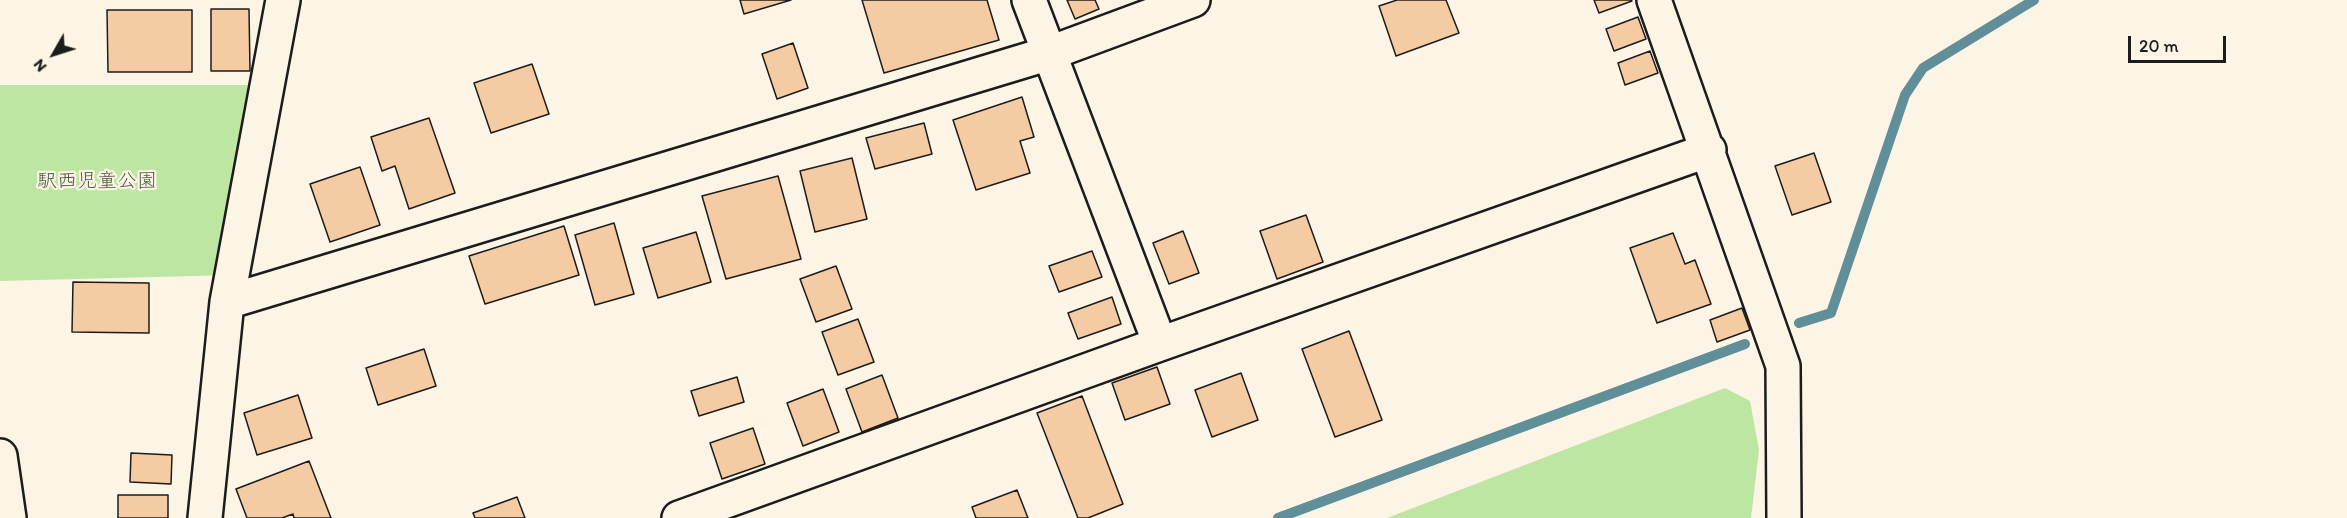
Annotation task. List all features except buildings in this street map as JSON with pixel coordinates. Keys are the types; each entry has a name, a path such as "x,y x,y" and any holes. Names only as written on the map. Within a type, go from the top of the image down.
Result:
{"street":[{"path":"205,518 227,302 283,0"},
{"path":"1029,0 1160,344"},
{"path":"227,302 1050,53 1193,0"},
{"path":"1654,0 1709,150 1782,366 1784,518"},
{"path":"679,518 1160,344 1709,150"},
{"path":"0,456 9,518"}],"green space":[{"name":"駅西児童公園","path":"0,85 267,85 232,275 0,281"},
{"path":"1725,388 1750,401 1759,450 1751,518 1387,518"}],"waterway":[{"path":"1799,323 1831,313 1905,95 1923,68 2034,0"},
{"path":"1278,518 1745,344"}]}
